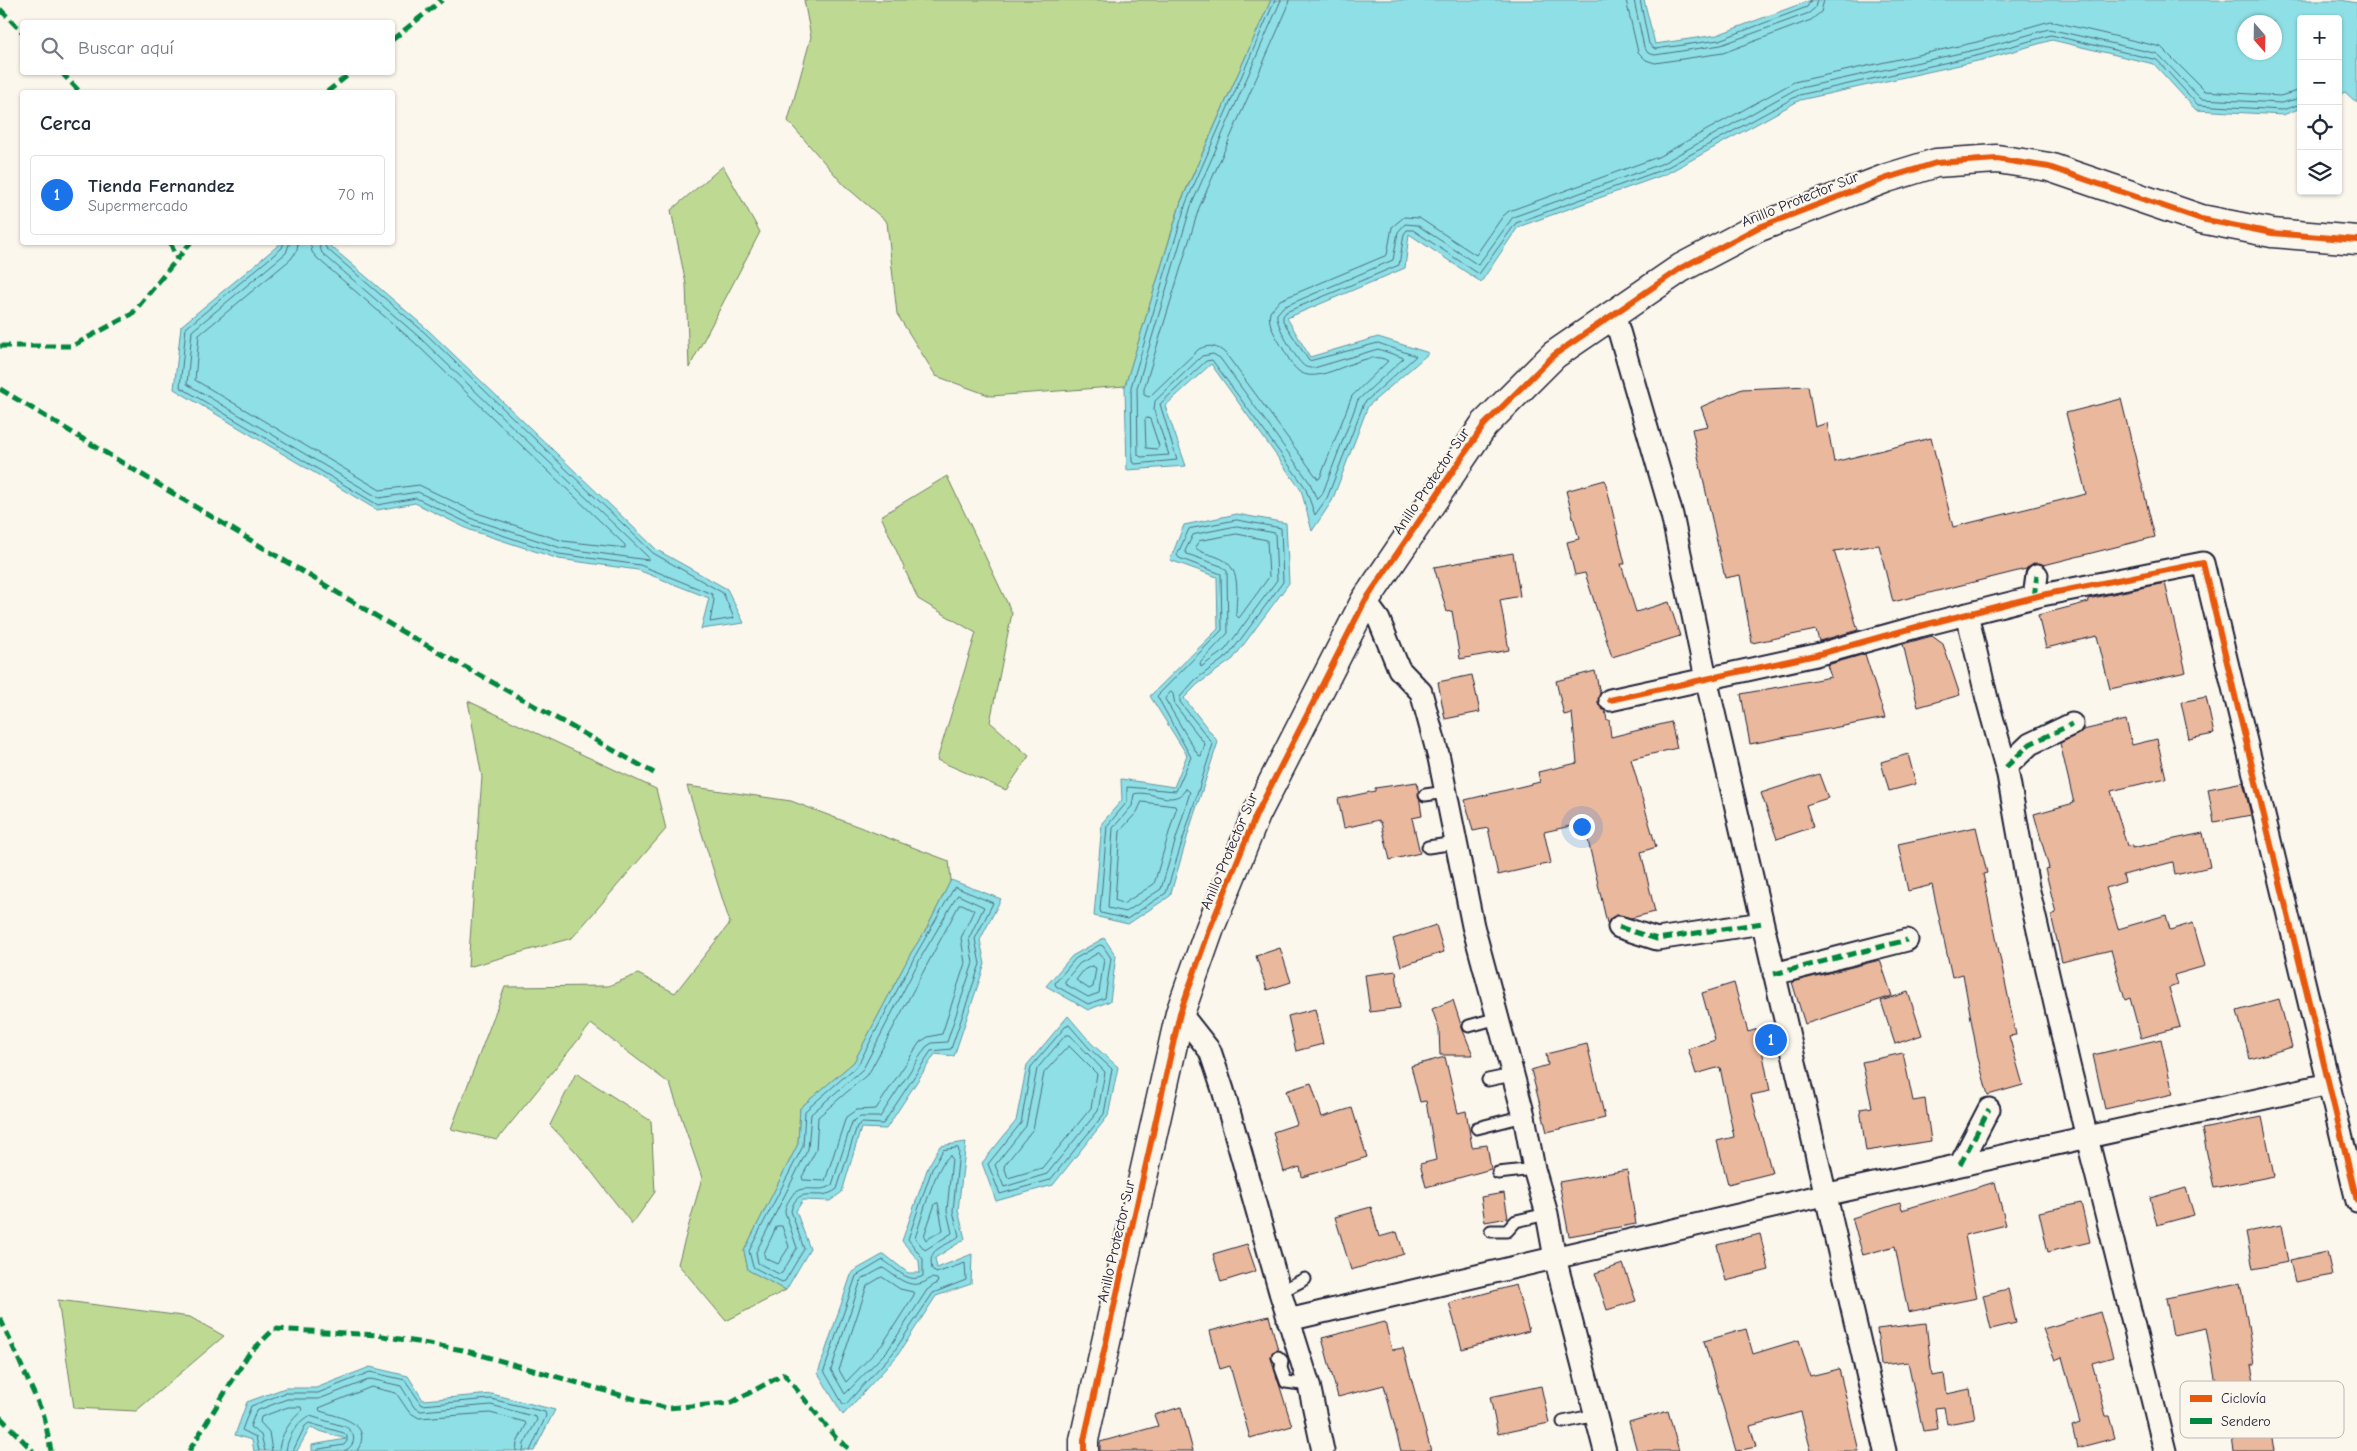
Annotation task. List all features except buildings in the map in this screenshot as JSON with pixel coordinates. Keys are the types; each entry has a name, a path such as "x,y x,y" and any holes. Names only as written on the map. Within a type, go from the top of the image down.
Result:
{"street":[{"name":"Anillo Protector Sur","path":"1084,1451 1084,1440 1180,1013 1210,928 1256,815 1365,601 1484,426 1554,355 1681,268 1757,228 1886,178 1936,163 1998,159 2049,167 2201,219 2272,233 2357,240"},
{"path":"1614,314 1670,507 1706,678 1824,1195 1885,1451"},
{"path":"1610,700 1816,655 2034,597 2204,562 2357,1201"},
{"path":"2034,597 2037,574"},
{"path":"1365,601 1379,620 1399,669 1421,692 1446,792 1474,926 1524,1116 1534,1169 1547,1214 1555,1258 1605,1451"},
{"path":"1967,614 1986,699 2006,766 2028,888 2104,1208 2155,1403 2165,1451"},
{"path":"2006,766 2030,744 2072,724"},
{"path":"1619,927 1657,939 1762,923"},
{"path":"1774,974 1908,940"},
{"path":"1180,1013 1210,1051 1288,1320 1309,1385 1323,1451"},
{"path":"1288,1320 1824,1195 2329,1084"},
{"path":"1960,1165 1989,1109"}],"lane":[{"path":"1425,795 1446,792"},
{"path":"1428,847 1456,843"},
{"path":"1469,1026 1498,1018"},
{"path":"1488,1080 1512,1075"},
{"path":"1477,1128 1524,1116"},
{"path":"1498,1173 1534,1169"},
{"path":"1491,1231 1507,1231 1516,1221 1547,1214"},
{"path":"1280,1292 1305,1279"},
{"path":"1278,1357 1282,1361 1281,1368 1286,1382 1309,1385"},
{"path":"1563,1422 1596,1415"}],"green space":[{"path":"804,0 1271,0 1181,201 1125,386 991,396 936,376 897,314 887,222 844,185 788,121 811,37"},
{"path":"723,166 760,232 689,368 686,284 671,210"},
{"path":"947,476 1012,613 990,722 1029,756 1006,790 937,760 976,633 918,599 881,516"},
{"path":"468,701 656,789 666,829 572,938 468,967 482,777"},
{"path":"687,786 791,801 949,861 951,880 854,1062 800,1108 798,1144 744,1251 748,1270 786,1290 726,1321 678,1264 702,1178 670,1084 591,1024 497,1140 451,1129 505,987 608,986 638,974 675,993 730,923"},
{"path":"576,1073 651,1121 655,1192 632,1224 577,1153 550,1125"},
{"path":"58,1300 190,1317 224,1336 136,1411 74,1408"}],"water":[{"path":"1271,0 1644,0 1655,44 1717,35 1811,0 2341,0 2357,3 2357,103 2345,92 2342,93 2342,15 2297,15 2297,110 2283,115 2196,110 2154,64 2052,40 1982,60 1800,100 1666,174 1518,227 1481,282 1409,234 1405,268 1287,318 1310,357 1378,337 1429,353 1368,406 1332,501 1312,531 1301,490 1211,364 1165,406 1186,466 1127,470 1125,386 1181,202"},
{"path":"279,245 329,245 427,329 657,550 727,589 744,623 701,629 709,598 638,570 559,559 470,530 415,503 377,510 174,389 181,326"},
{"path":"1237,514 1286,523 1289,583 1233,659 1198,684 1184,698 1218,742 1170,896 1128,924 1094,916 1102,823 1122,800 1121,779 1174,787 1187,755 1150,696 1218,629 1217,577 1170,560 1184,525"},
{"path":"951,880 1001,899 980,940 985,964 954,1056 935,1054 886,1129 861,1128 842,1192 830,1201 803,1200 796,1211 810,1249 786,1290 748,1270 744,1251 798,1144 800,1108 854,1062"},
{"path":"1104,938 1116,956 1110,1001 1088,1010 1046,986 1072,956"},
{"path":"1068,1016 1092,1044 1118,1067 1108,1116 1053,1185 996,1201 982,1163 1016,1121 1027,1065"},
{"path":"966,1142 958,1210 965,1239 935,1258 937,1268 972,1254 971,1284 936,1296 897,1356 843,1415 818,1373 852,1272 884,1254 908,1273 920,1273 919,1261 902,1241 928,1167 940,1146"},
{"path":"370,1367 408,1376 423,1400 492,1394 555,1410 534,1451 312,1451 312,1445 346,1439 310,1428 297,1451 254,1451 252,1440 235,1435 247,1402 285,1388 316,1388"}],"marked path":[{"path":"395,38 442,0"},
{"path":"0,9 20,30"},
{"path":"64,75 78,90"},
{"path":"330,90 348,75"},
{"path":"171,245 177,259"},
{"path":"0,346 72,346 132,314 189,245"},
{"path":"0,389 401,631 654,773"},
{"path":"2034,597 2037,575"},
{"path":"2006,767 2030,744 2072,724"},
{"path":"1619,927 1657,939 1762,923"},
{"path":"1774,974 1907,940"},
{"path":"1960,1165 1989,1109"},
{"path":"0,1318 44,1416 51,1451"},
{"path":"189,1451 248,1355 274,1329 377,1335 463,1350 666,1408 731,1403 784,1374 836,1438 852,1451"},
{"path":"0,1417 33,1451"}],"cycle path":[{"path":"1084,1451 1084,1440 1180,1013 1210,928 1256,815 1365,601 1484,425 1554,355 1681,268 1757,228 1887,178 1936,163 1997,159 2049,167 2201,219 2272,233 2357,240"},
{"path":"1610,700 1816,655 2042,595 2203,563 2357,1201"}],"place":[{"name":"Tienda Fernandez","path":"1771,1040"}]}
